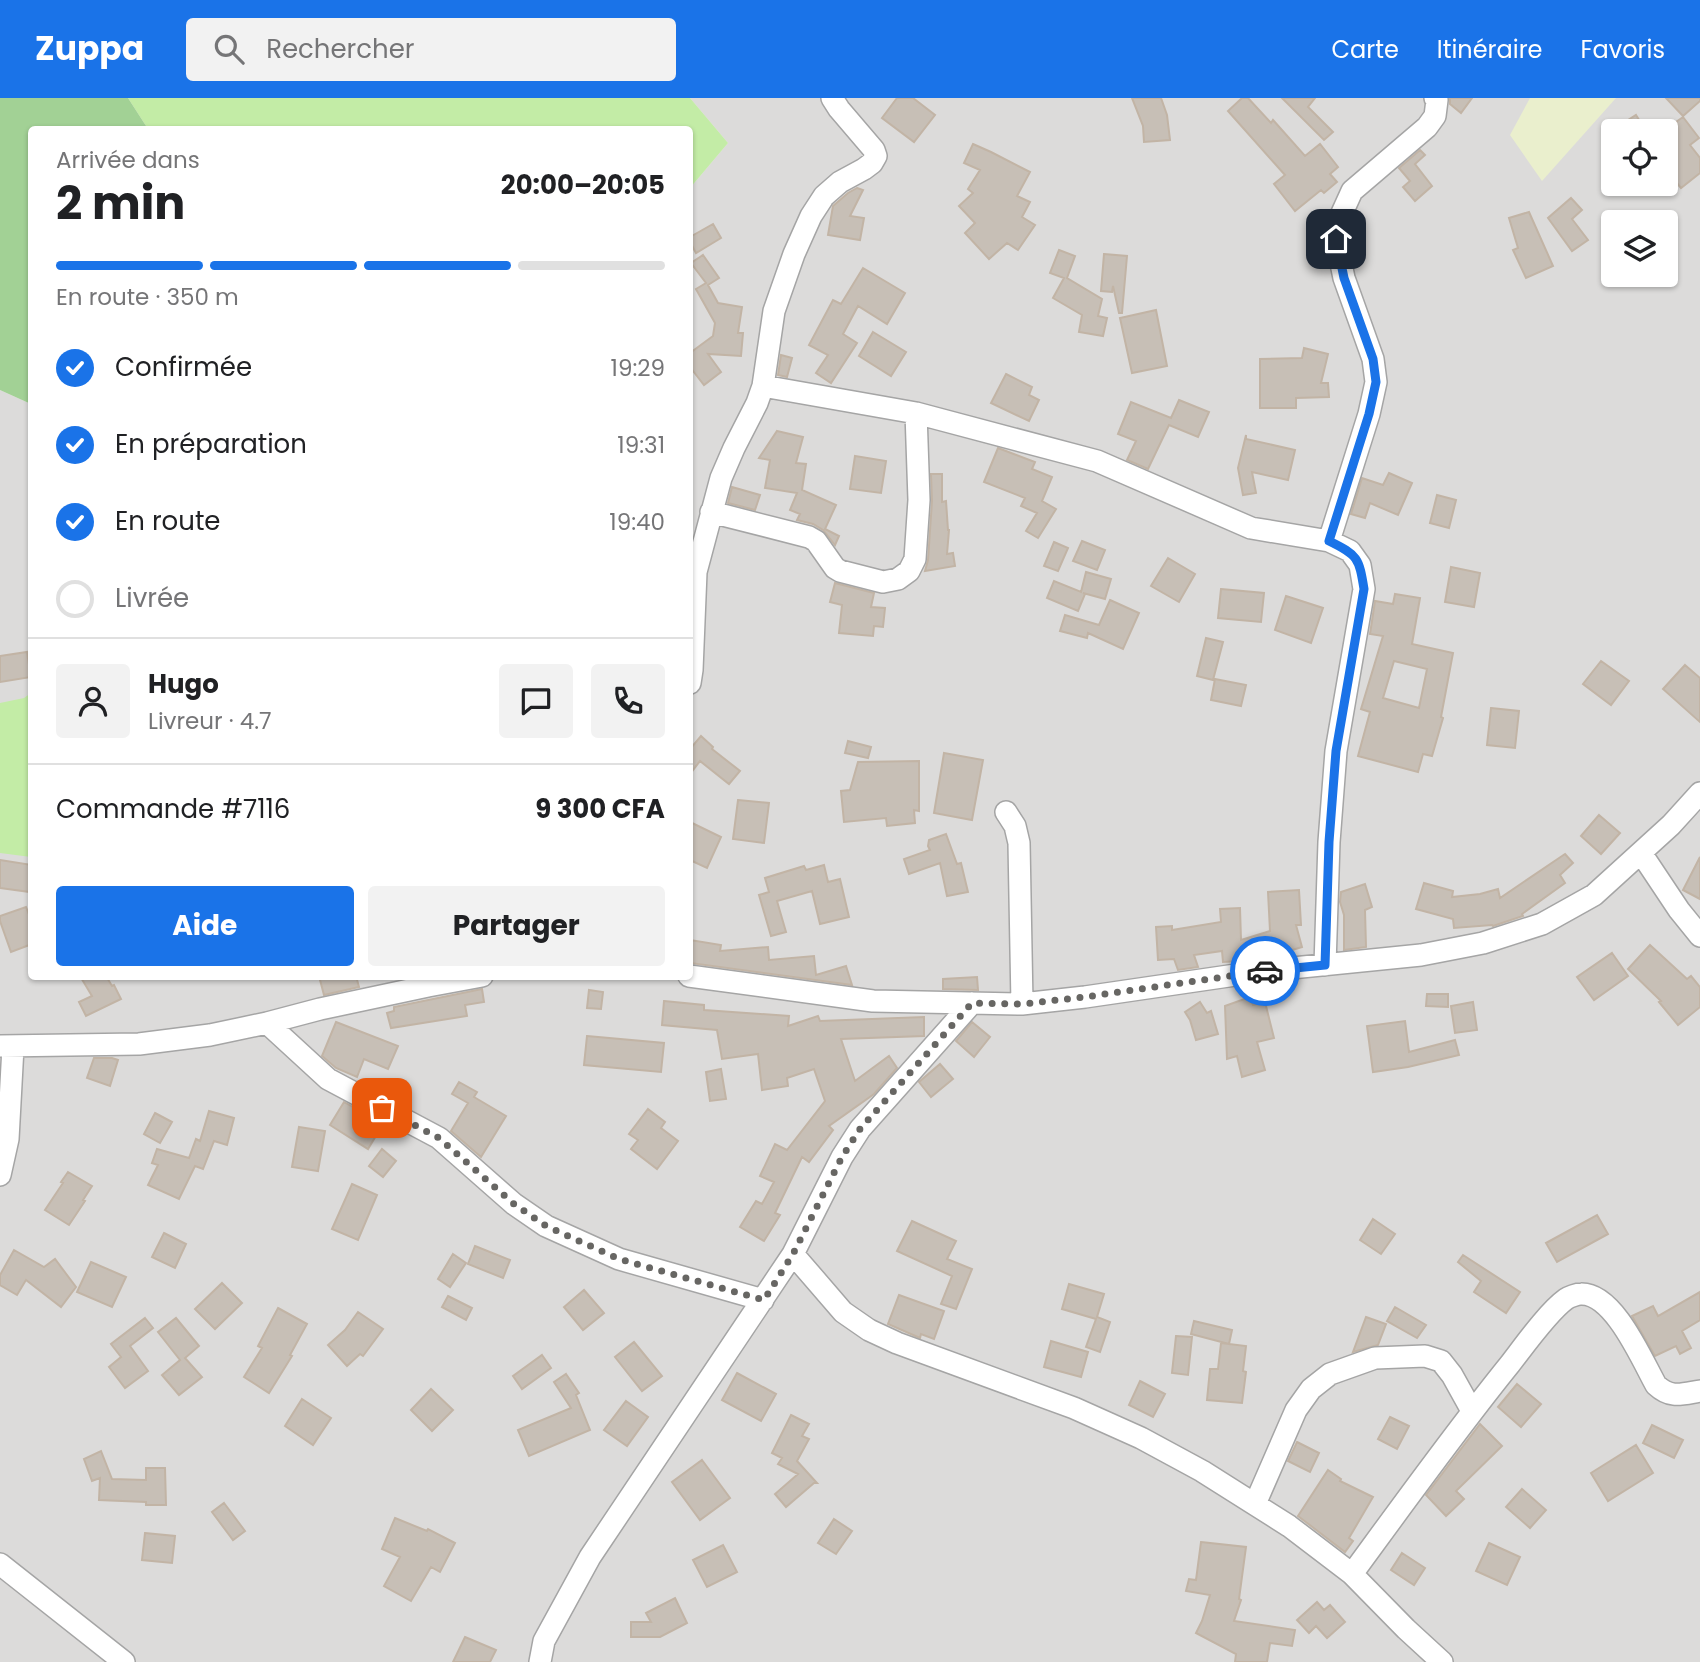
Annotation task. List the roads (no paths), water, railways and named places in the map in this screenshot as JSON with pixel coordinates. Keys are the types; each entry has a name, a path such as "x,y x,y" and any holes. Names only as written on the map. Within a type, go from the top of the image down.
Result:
{"street":[{"path":"693,646 696,572 711,512 721,478 763,386 774,311 794,254 811,216 824,196 840,182 872,163 876,156 874,149 832,98"},
{"path":"1329,541 1369,414 1376,382 1373,359 1344,278 1336,239 1342,214 1352,191 1427,128 1436,116 1435,98"},
{"path":"763,386 916,413 1097,461 1251,528 1329,541 1350,551 1360,565 1364,589 1336,751 1329,842 1325,965"},
{"path":"711,512 809,537 816,541 839,571 883,582 898,579 909,571 915,559 919,500 916,413"},
{"path":"693,977 873,1001 1022,1004 1262,971 1421,955 1483,943 1542,924 1594,895 1671,825 1700,793"},
{"path":"1006,812 1015,826 1019,843 1022,1004"},
{"path":"1641,853 1700,936"},
{"path":"0,1174 8,1139 6,1047 139,1044 210,1035 460,980"},
{"path":"540,1662 544,1641 590,1557 764,1300 793,1254 842,1157 860,1129 972,1003"},
{"path":"267,1023 328,1079 439,1138 514,1204 546,1226 619,1259 764,1300"},
{"path":"793,1254 843,1312 869,1330 897,1343 1074,1408 1141,1438 1255,1504 1352,1574 1442,1662"},
{"path":"1352,1574 1472,1411 1548,1317 1566,1299 1580,1294 1596,1297 1611,1310 1623,1325 1656,1385 1664,1392 1672,1395 1700,1391"},
{"path":"1255,1504 1296,1409 1311,1388 1330,1374 1375,1359 1425,1356 1441,1361 1472,1411"},
{"path":"0,1564 124,1662"}]}
